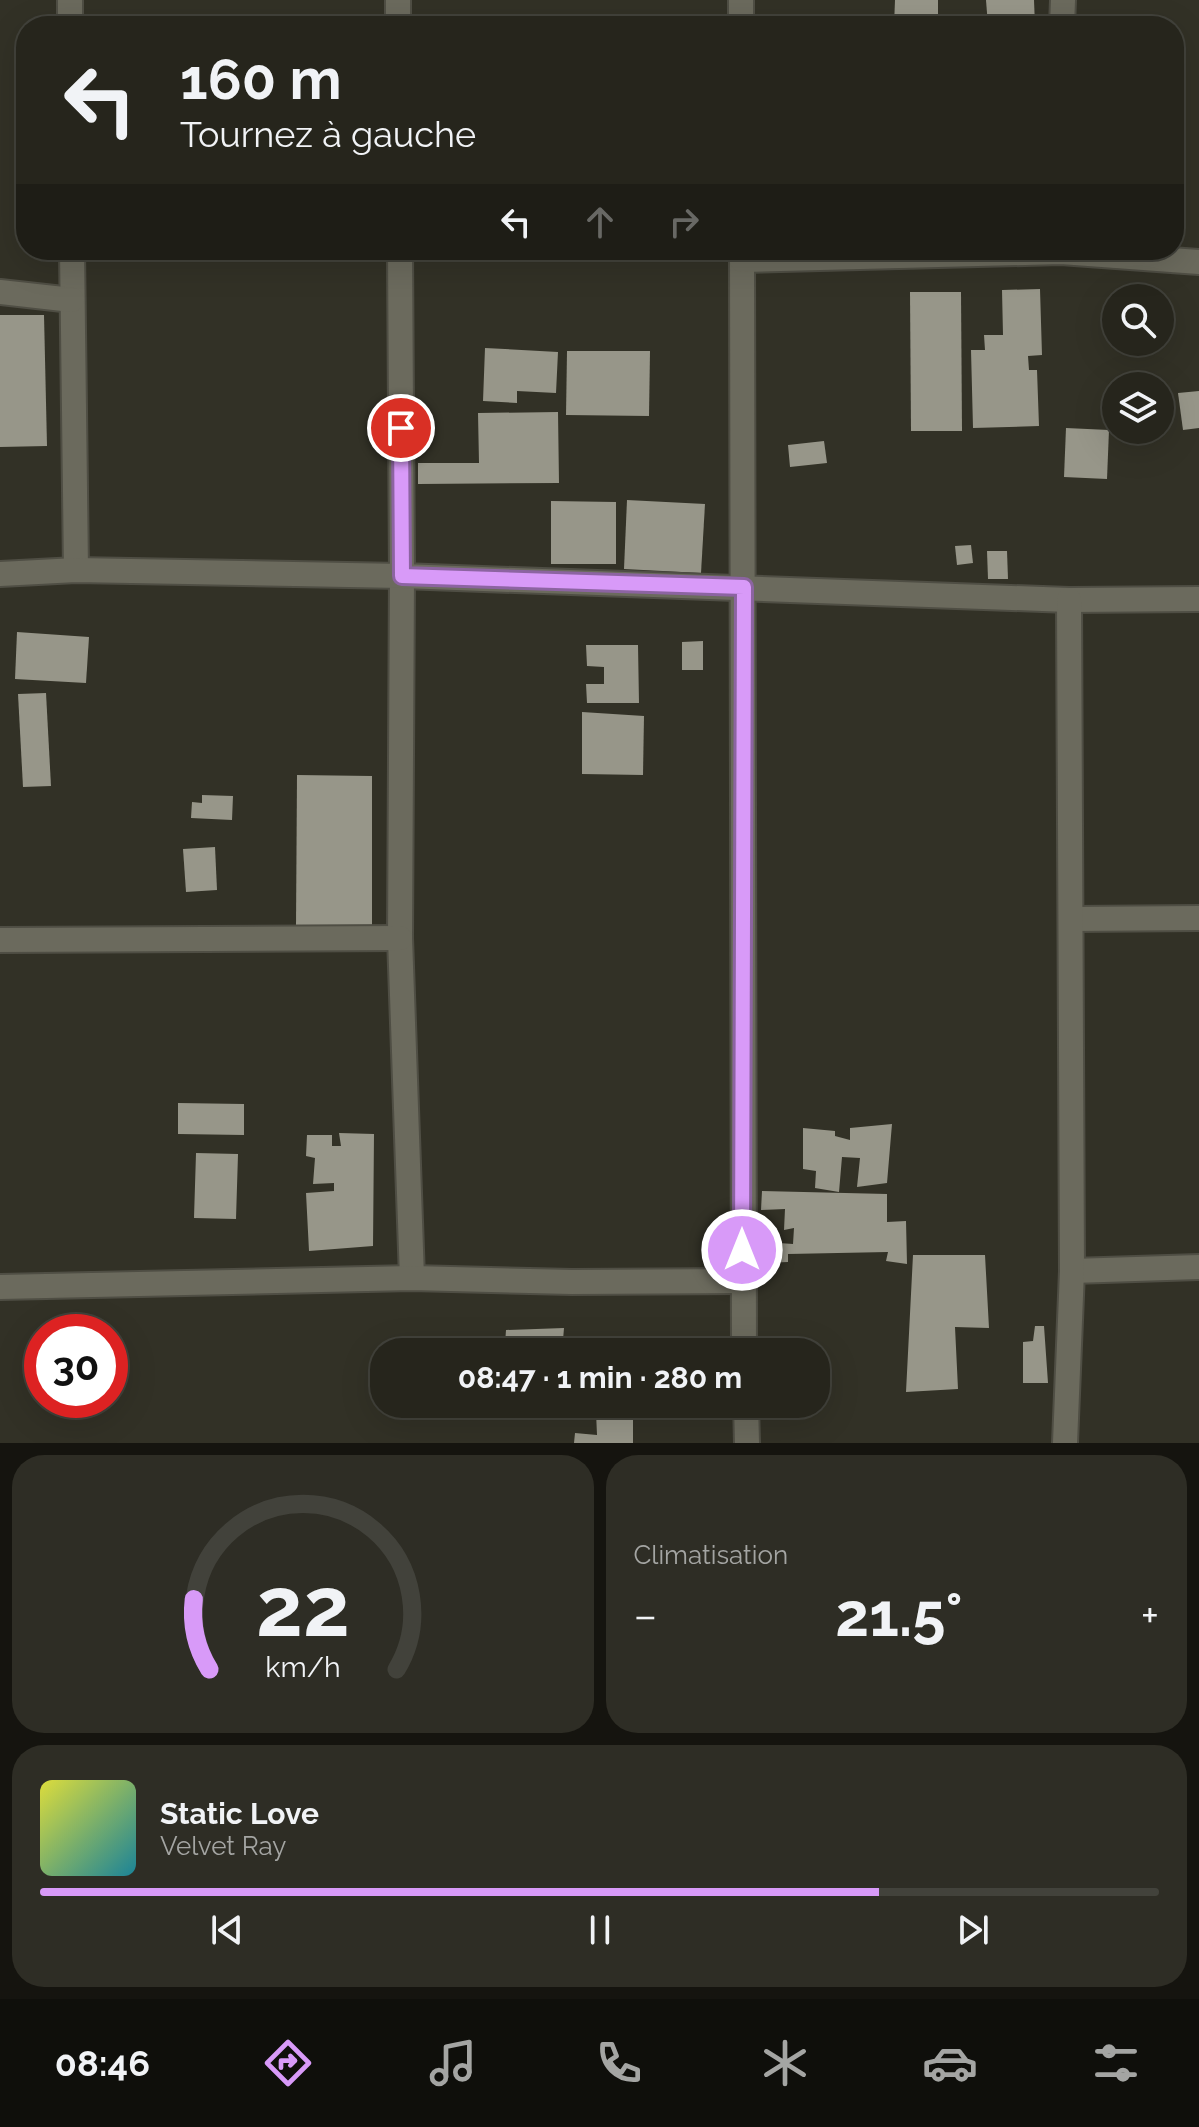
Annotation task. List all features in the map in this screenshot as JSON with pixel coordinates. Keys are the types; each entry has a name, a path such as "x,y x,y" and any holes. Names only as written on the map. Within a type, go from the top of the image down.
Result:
{"street":[{"path":"72,260 76,570"},
{"path":"400,260 400,938 412,1278"},
{"path":"742,260 744,1338"},
{"path":"1174,260 1199,262"},
{"path":"0,292 72,300"},
{"path":"0,574 76,570 402,576 1069,600 1199,599"},
{"path":"1065,1443 1072,1271 1069,600"},
{"path":"1072,919 1199,918"},
{"path":"0,940 400,938"},
{"path":"1072,1271 1199,1267"},
{"path":"0,1287 412,1278 572,1282 742,1281"},
{"path":"746,1418 747,1443"}],"building":[{"path":"895,0 938,0 938,16 894,16"},
{"path":"986,0 1034,0 1035,16 987,16"},
{"path":"1040,289 1042,355 1028,356 1029,370 1037,370 1039,426 973,428 971,350 985,350 984,335 1003,335 1002,290"},
{"path":"910,292 961,292 962,431 911,431"},
{"path":"0,315 44,315 47,446 0,447"},
{"path":"485,348 558,352 556,393 517,391 517,403 483,401"},
{"path":"567,351 650,351 649,416 566,415"},
{"path":"1199,391 1199,428 1183,430 1178,393"},
{"path":"558,412 559,483 418,484 418,463 479,463 478,413"},
{"path":"1066,428 1102,430 1102,444 1108,444 1107,479 1064,477"},
{"path":"824,441 827,463 790,467 788,445"},
{"path":"627,500 705,504 701,573 624,569"},
{"path":"551,501 616,502 616,564 551,564"},
{"path":"971,545 973,563 957,565 955,546"},
{"path":"987,551 1007,551 1008,579 988,579"},
{"path":"17,632 89,637 86,683 15,679"},
{"path":"703,641 703,670 682,670 682,642"},
{"path":"586,645 638,645 639,703 587,703 586,684 604,684 604,667 587,666"},
{"path":"46,693 51,786 23,787 18,694"},
{"path":"582,712 644,716 643,775 582,774"},
{"path":"297,775 372,776 372,926 296,926"},
{"path":"202,795 233,796 232,820 191,818 192,802 202,803"},
{"path":"215,847 217,890 186,892 183,849"},
{"path":"178,1103 244,1104 244,1135 178,1134"},
{"path":"892,1124 887,1183 857,1187 860,1158 842,1157 839,1192 815,1188 816,1171 803,1169 803,1128 835,1131 835,1136 850,1140 850,1128"},
{"path":"339,1133 374,1134 373,1246 309,1251 306,1193 334,1191 334,1183 313,1184 315,1158 306,1156 307,1135 332,1135 332,1146 341,1146"},
{"path":"196,1153 238,1154 236,1219 194,1218"},
{"path":"762,1191 887,1194 887,1222 906,1221 907,1264 886,1261 888,1252 788,1254 788,1262 764,1263 766,1226 777,1228 779,1243 793,1244 794,1228 784,1230 785,1209 761,1210"},
{"path":"913,1255 985,1255 989,1328 955,1327 958,1389 906,1392"},
{"path":"1035,1326 1044,1326 1048,1383 1023,1383 1023,1342 1033,1341"},
{"path":"564,1328 563,1338 505,1338 506,1330"},
{"path":"596,1418 633,1418 633,1443 574,1443 575,1433 597,1435"}],"route":[{"path":"401,428 402,576 744,587 742,1250"}]}
